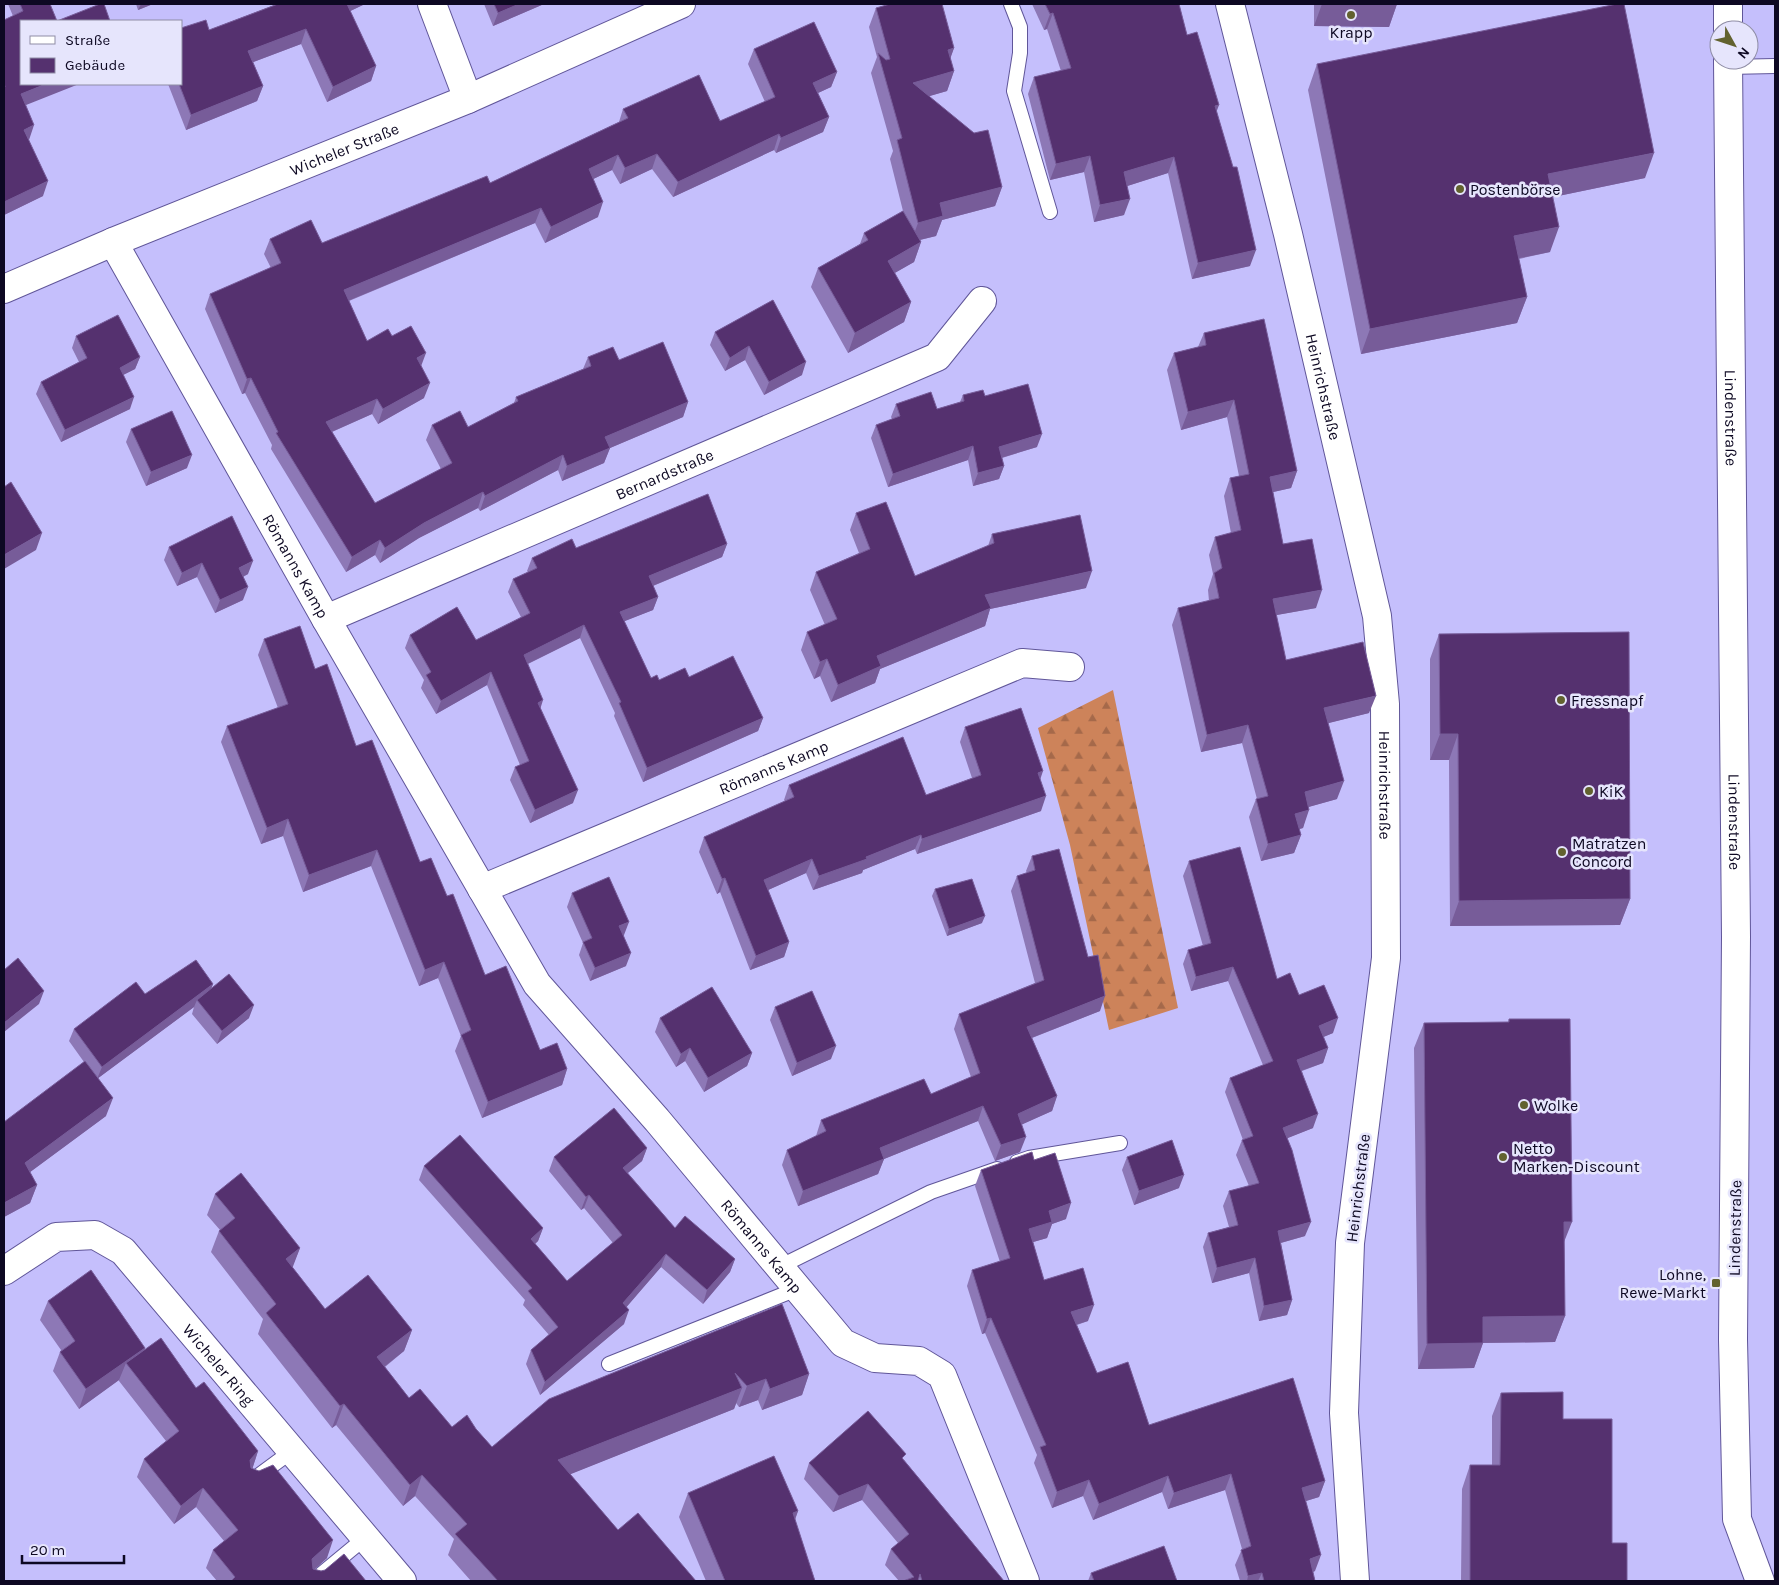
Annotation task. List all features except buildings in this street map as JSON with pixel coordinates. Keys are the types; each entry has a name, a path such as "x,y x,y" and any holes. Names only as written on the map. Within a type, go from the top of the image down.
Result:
{"street":[{"path":"432,4 468,99"},
{"name":"Wicheler Straße","path":"4,289 112,242 468,99 681,4"},
{"name":"Heinrichstraße","path":"1230,4 1288,234 1377,616 1385,704 1386,958 1350,1243 1345,1394 1355,1581"},
{"path":"1728,4 1728,20"},
{"name":"Lindenstraße","path":"1728,70 1736,962 1733,1340 1738,1519 1760,1581"},
{"name":"Römanns Kamp","path":"112,242 326,619 537,984 657,1120 843,1343 875,1358 919,1361 942,1375 1025,1581"},
{"name":"Bernardstraße","path":"326,619 937,357 982,301"},
{"name":"Römanns Kamp","path":"482,889 1022,663 1070,667"},
{"name":"Wicheler Ring","path":"4,1272 56,1237 95,1235 123,1251 402,1581"}],"lane":[{"path":"1011,4 1020,27 1020,53 1014,91 1050,212"},
{"path":"1759,65 1775,66"},
{"path":"779,1267 931,1192 1029,1158 1120,1143"},
{"path":"609,1364 797,1289"},
{"path":"252,1481 292,1451"},
{"path":"313,1581 365,1538"}],"green space":[{"path":"1113,690 1178,1008 1109,1030 1070,845 1038,728"}],"place":[{"name":"Krapp","path":"1351,15"},
{"name":"Postenbörse","path":"1460,189"},
{"name":"Fressnapf","path":"1561,700"},
{"name":"KiK","path":"1589,791"},
{"name":"Matratzen Concord","path":"1562,852"},
{"name":"Wolke","path":"1524,1105"},
{"name":"Netto Marken-Discount","path":"1503,1157"},
{"name":"Lohne, Rewe-Markt","path":"1716,1283"}]}
